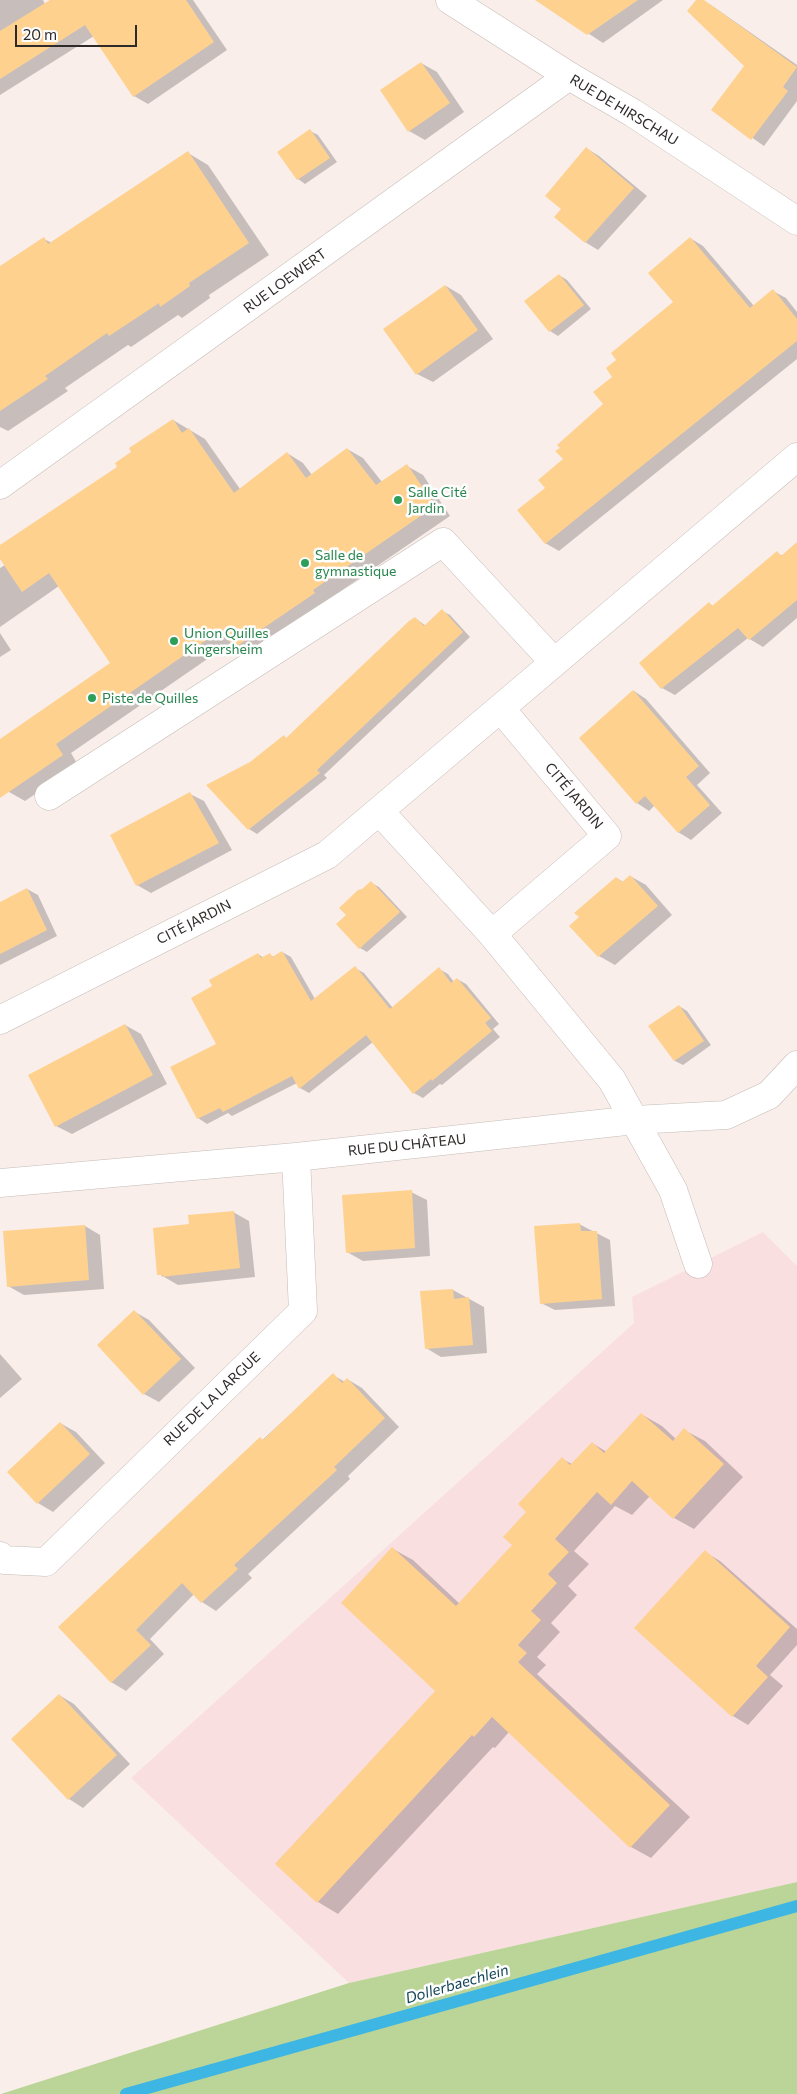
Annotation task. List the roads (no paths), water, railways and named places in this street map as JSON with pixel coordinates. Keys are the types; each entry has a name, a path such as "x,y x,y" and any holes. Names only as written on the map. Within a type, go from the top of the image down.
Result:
{"street":[{"name":"RUE DE HIRSCHAU","path":"450,0 569,76 633,113 797,221"},
{"name":"RUE LOEWERT","path":"0,486 569,76"},
{"name":"CITÉ JARDIN","path":"0,1020 327,855 797,457"},
{"path":"49,796 443,542 554,662"},
{"name":"CITÉ JARDIN","path":"492,934 607,836 500,708"},
{"path":"380,812 492,934 612,1080 673,1190 698,1264"},
{"name":"RUE DU CHÂTEAU","path":"0,1183 296,1158 635,1120 726,1115 769,1096 797,1065"},
{"name":"RUE DE LA LARGUE","path":"0,1556 4,1560 46,1562 303,1311 296,1158"}],"waterway":[{"name":"Dollerbaechlein","path":"126,2094 797,1906"}],"place":[{"name":"Salle Cité Jardin","path":"398,500"},
{"name":"Salle de gymnastique","path":"305,563"},
{"name":"Union Quilles Kingersheim","path":"174,641"},
{"name":"Piste de Quilles","path":"92,698"}]}
